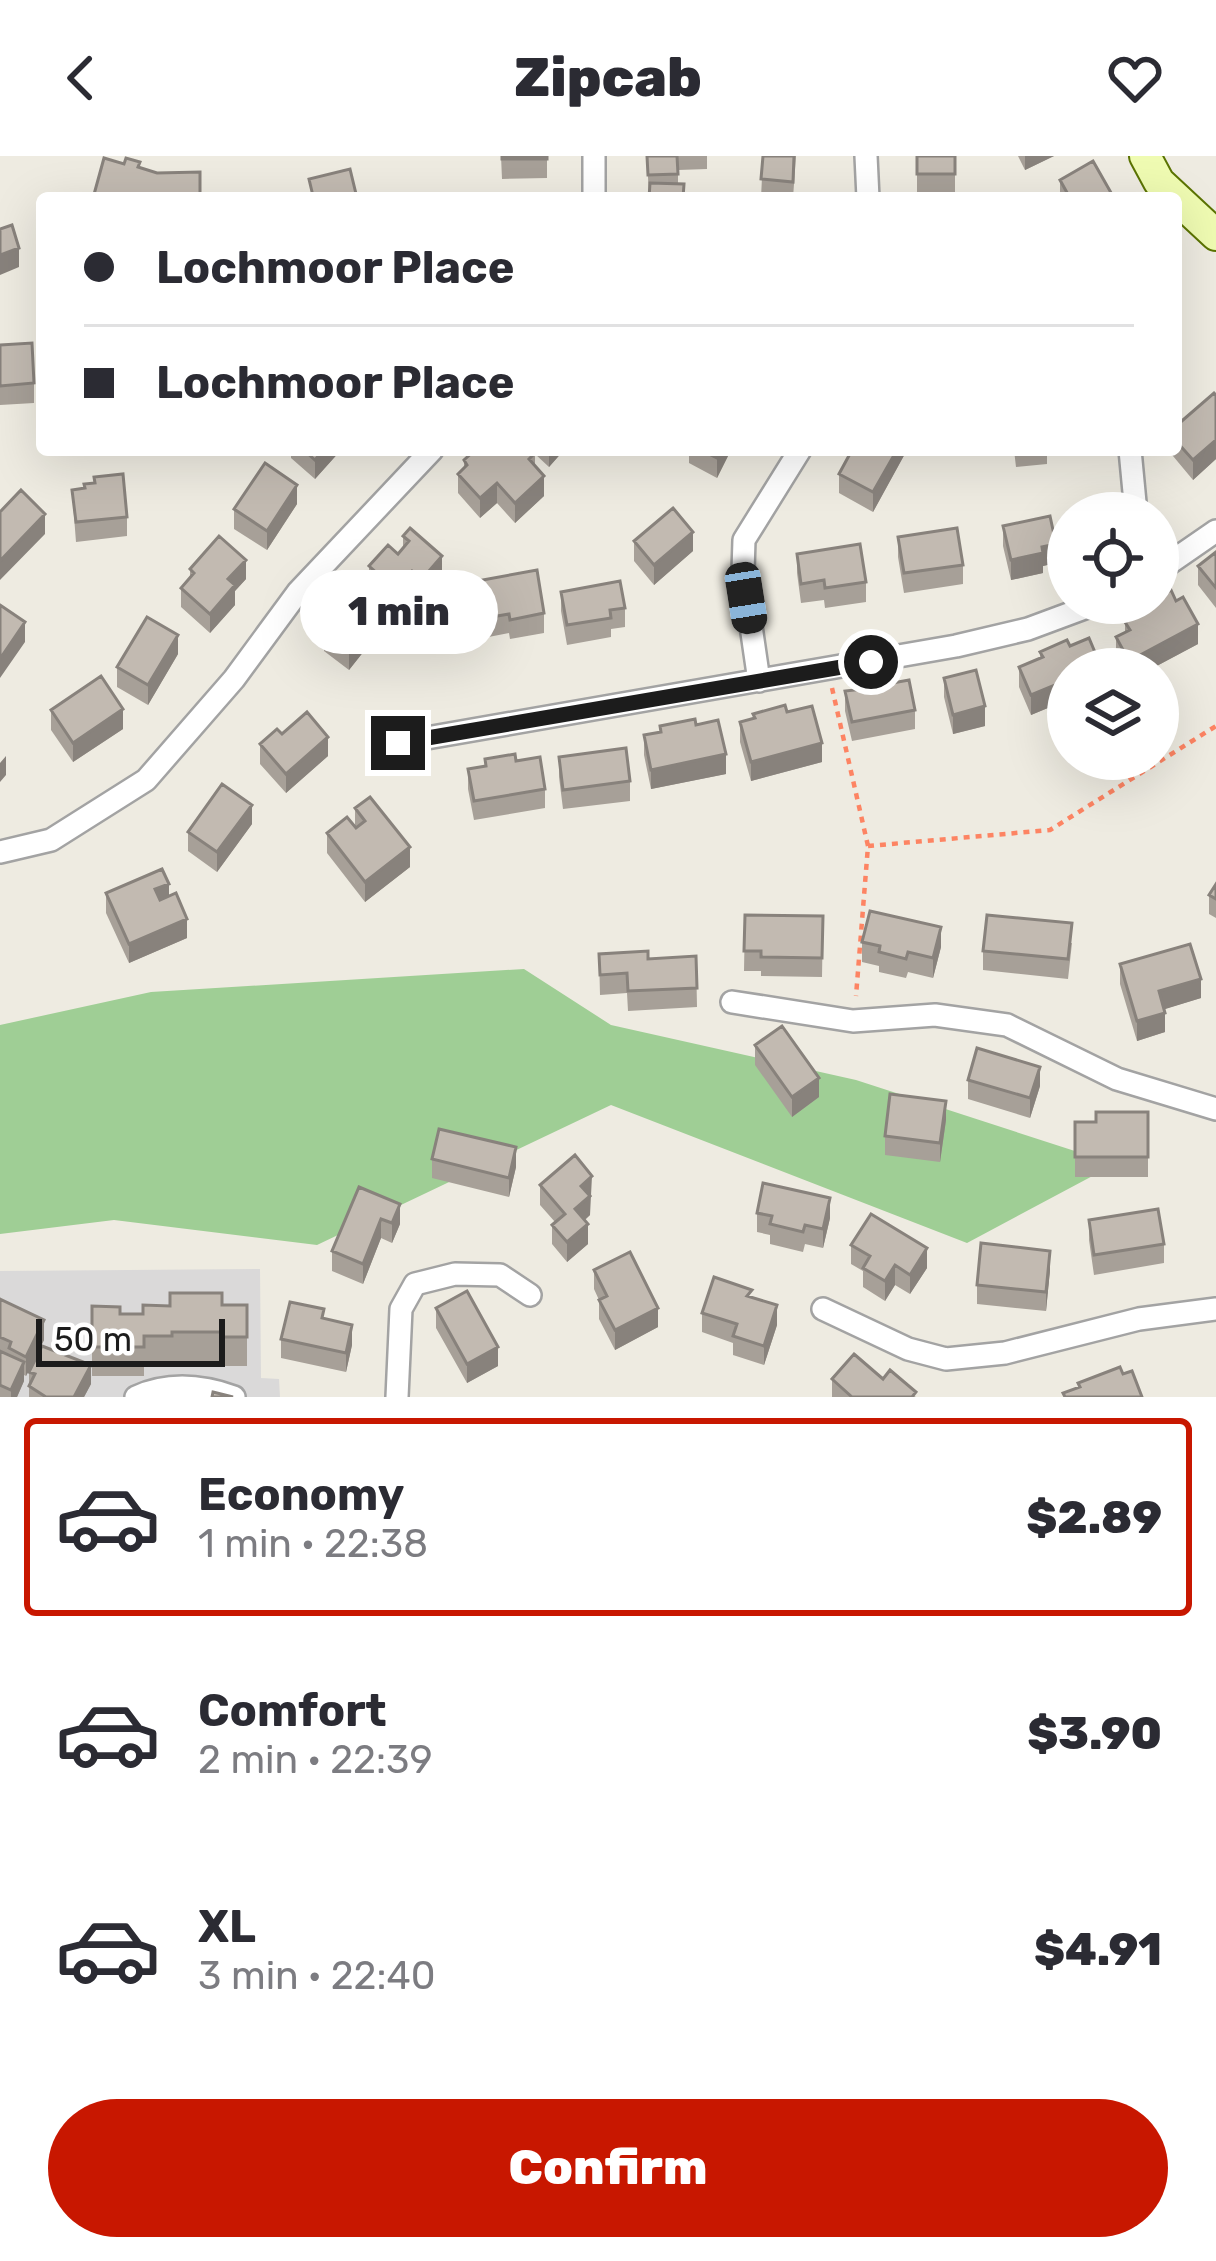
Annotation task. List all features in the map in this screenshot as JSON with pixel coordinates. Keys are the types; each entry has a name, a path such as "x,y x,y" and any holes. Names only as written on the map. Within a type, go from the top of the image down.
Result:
{"street":[{"path":"594,156 594,192"},
{"path":"866,156 868,192"},
{"path":"1145,156 1170,192"},
{"path":"1182,203 1216,235"},
{"path":"0,852 51,840 146,781 234,679 298,592 426,456"},
{"path":"759,681 743,571 744,540 796,456"},
{"path":"1131,456 1134,492"},
{"path":"1179,557 1216,531"},
{"path":"398,743 828,670 1047,622"},
{"path":"732,1002 854,1021 935,1015 1007,1025 1117,1079 1216,1109"},
{"path":"397,1397 401,1309 415,1284 455,1274 500,1275 530,1295"},
{"path":"823,1309 908,1349 946,1359 1005,1353 1121,1323 1216,1309"},
{"path":"136,1397 171,1386 193,1386 235,1397"}],"path":[{"path":"828,670 868,846 854,1021"},
{"path":"868,846 1050,830 1216,726"}],"shaded area":[{"path":"260,1269 261,1378 279,1379 280,1397 0,1397 0,1271"}],"green space":[{"path":"524,969 611,1025 856,1080 1115,1164 967,1243 611,1105 317,1245 114,1220 0,1234 0,1025 151,992"}],"building":[{"path":"547,156 547,159 502,159"},
{"path":"647,156 677,156 678,174 648,175"},
{"path":"763,156 794,156 793,182 761,179"},
{"path":"917,156 955,156 955,174 917,174"},
{"path":"104,158 124,164 126,158 157,173 200,172 200,192 95,192"},
{"path":"1093,161 1111,192 1067,192 1060,180"},
{"path":"350,169 356,192 312,192 309,179"},
{"path":"650,183 684,184 683,192 649,192"},
{"path":"12,225 19,248 0,255 0,229"},
{"path":"32,343 34,383 0,386 0,345"},
{"path":"1216,395 1216,440 1193,460 1182,448 1182,421"},
{"path":"468,456 532,456 529,459 544,476 515,503 497,483 480,498 458,474 467,465 464,460"},
{"path":"849,456 894,456 873,492 839,474"},
{"path":"265,463 297,485 267,531 234,509"},
{"path":"123,474 127,517 76,522 72,490 95,483 94,477"},
{"path":"21,490 45,514 0,561 0,512"},
{"path":"673,508 693,532 654,565 634,541"},
{"path":"1047,517 1047,546 1042,547 1043,553 1011,560 1003,526"},
{"path":"410,528 442,556 422,579 412,571 395,589 369,566 388,545 398,554 409,541 403,536"},
{"path":"957,528 963,565 904,573 898,537"},
{"path":"219,536 246,560 228,579 235,585 210,614 181,588 194,573 190,569"},
{"path":"860,544 866,582 825,588 824,580 801,584 797,554"},
{"path":"1216,552 1216,588 1198,566"},
{"path":"537,570 544,613 468,621 461,584"},
{"path":"360,580 387,603 349,651 324,631"},
{"path":"620,581 625,608 610,610 611,618 567,625 561,592"},
{"path":"1183,597 1198,624 1153,648 1122,648 1116,637 1130,630 1126,624 1179,624 1179,599"},
{"path":"0,605 25,622 0,659"},
{"path":"147,617 178,635 148,685 117,667"},
{"path":"1089,638 1093,648 1049,648 1067,640 1070,646"},
{"path":"1047,649 1047,688 1031,695 1019,667 1043,657 1040,652"},
{"path":"976,670 985,706 953,715 944,678"},
{"path":"101,676 123,709 73,743 51,710"},
{"path":"886,678 887,684 909,680 915,710 852,722 845,691 855,690 854,684"},
{"path":"785,705 787,712 812,706 822,743 751,762 740,722"},
{"path":"307,712 328,737 286,774 260,744 277,729 282,734"},
{"path":"695,719 696,725 718,720 726,754 651,770 644,735 661,732 660,726"},
{"path":"626,748 630,781 563,790 559,757"},
{"path":"515,754 516,761 540,757 545,789 474,801 468,769 486,766 485,759"},
{"path":"222,784 252,805 217,852 188,832"},
{"path":"370,797 410,847 365,882 327,833 347,817 356,828 365,821 355,808"},
{"path":"162,869 169,884 155,889 160,900 176,893 187,919 129,944 106,893"},
{"path":"870,911 941,927 933,958 908,952 906,959 862,942"},
{"path":"745,915 823,916 822,958 761,957 761,951 744,951"},
{"path":"987,915 1072,923 1068,959 983,951"},
{"path":"1190,944 1201,979 1159,991 1165,1013 1137,1021 1120,964"},
{"path":"648,951 648,959 696,956 697,988 628,991 627,973 600,975 599,954"},
{"path":"782,1026 819,1078 792,1097 755,1045"},
{"path":"977,1048 1040,1067 1030,1098 968,1080"},
{"path":"890,1094 946,1101 940,1143 885,1136"},
{"path":"1096,1112 1148,1112 1148,1157 1075,1157 1075,1122 1096,1122"},
{"path":"439,1129 516,1147 509,1178 432,1159"},
{"path":"575,1155 592,1176 581,1186 590,1196 575,1209 588,1224 567,1242 552,1225 565,1214 540,1185"},
{"path":"763,1183 830,1198 823,1229 805,1225 803,1232 770,1224 772,1216 757,1213"},
{"path":"359,1187 400,1204 392,1223 381,1219 363,1264 332,1251"},
{"path":"1158,1209 1164,1244 1094,1255 1089,1220"},
{"path":"871,1214 927,1248 910,1275 895,1265 885,1281 863,1268 870,1256 851,1245"},
{"path":"981,1243 1050,1251 1046,1292 977,1285"},
{"path":"630,1252 658,1308 615,1330 599,1300 607,1296 594,1270"},
{"path":"714,1277 752,1290 747,1296 777,1305 764,1346 733,1336 737,1324 702,1313"},
{"path":"467,1291 498,1347 467,1364 436,1308"},
{"path":"170,1293 222,1293 222,1305 247,1305 247,1337 172,1332 172,1336 144,1336 144,1347 92,1347 92,1306 143,1314 143,1305 170,1306"},
{"path":"0,1299 44,1320 26,1357 0,1337"},
{"path":"290,1302 324,1309 322,1318 352,1325 346,1353 281,1339"},
{"path":"42,1346 91,1365 74,1397 46,1397 29,1386 35,1374 29,1372"},
{"path":"0,1351 24,1362 11,1390 0,1385"},
{"path":"854,1354 883,1379 890,1370 916,1392 912,1397 852,1397 832,1379"},
{"path":"1120,1367 1123,1374 1132,1371 1142,1397 1065,1397 1063,1393 1080,1387 1078,1383"}],"route":[{"path":"398,743 871,662"}]}
